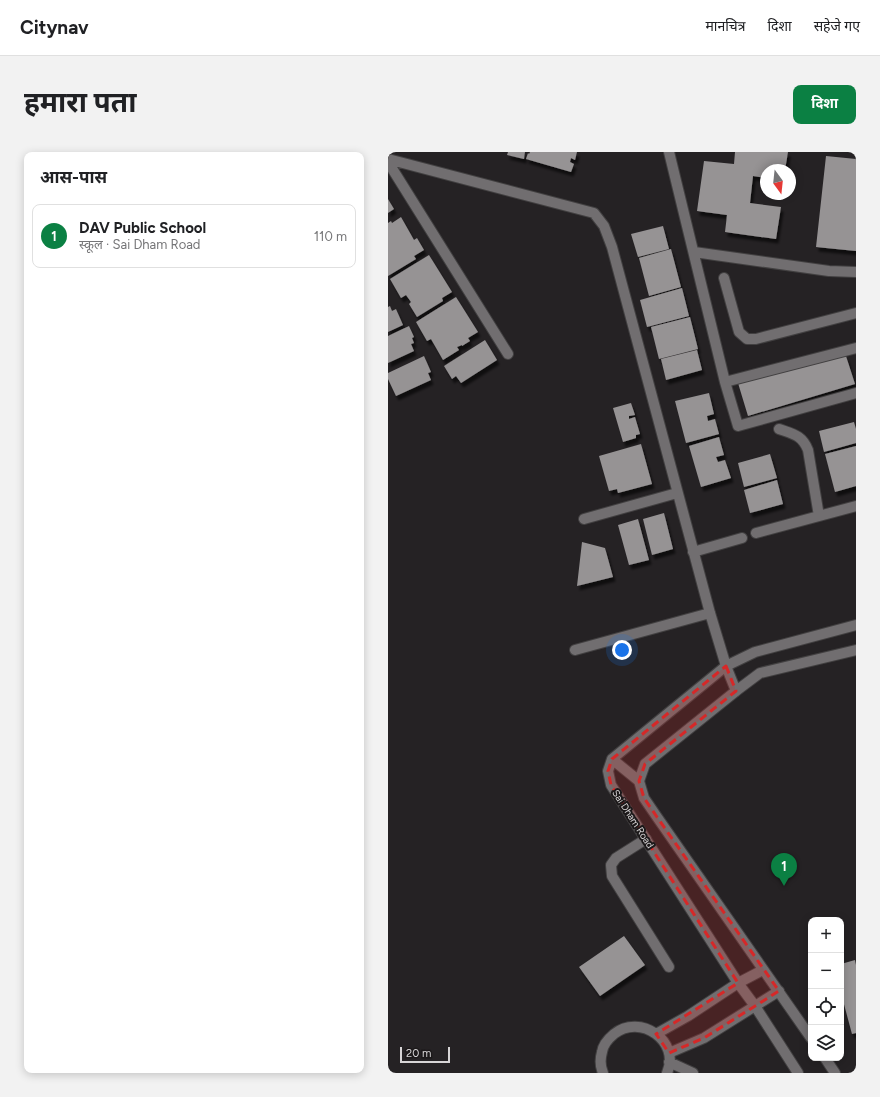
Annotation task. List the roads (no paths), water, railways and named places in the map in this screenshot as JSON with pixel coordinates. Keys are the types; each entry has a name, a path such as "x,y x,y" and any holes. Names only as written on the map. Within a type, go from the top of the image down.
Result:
{"street":[{"path":"669,152 725,382 738,426 856,393"},
{"path":"388,159 594,212 604,226 612,247 710,613 726,666 736,691"},
{"path":"388,162 508,354"},
{"path":"694,252 829,271 856,272"},
{"path":"724,278 739,332 747,339 756,339 856,313"},
{"path":"725,382 856,348"},
{"path":"779,429 799,436 808,450 818,516"},
{"path":"584,519 677,493"},
{"path":"756,534 856,506"},
{"path":"693,552 742,538"},
{"path":"575,650 710,613"},
{"path":"808,1034 657,818 644,798 639,781 612,759 726,666 755,652 856,625"},
{"path":"639,781 645,764 760,673 856,650"},
{"name":"Sai Dham Road","path":"612,759 608,771 611,785 738,983 755,1006 798,1073"},
{"path":"646,839 616,858 611,865 612,876 669,967"},
{"path":"656,1034 688,1016 738,983 763,970"},
{"path":"669,1057 704,1038 779,991"},
{"path":"603,1073 600,1059 603,1048 609,1038 618,1030 629,1026 640,1026 651,1030 667,1046 669,1057 667,1073"},
{"path":"669,1057 693,1073"},
{"path":"827,1061 835,1073"}],"place":[{"name":"DAV Public School","path":"784,886"}]}
